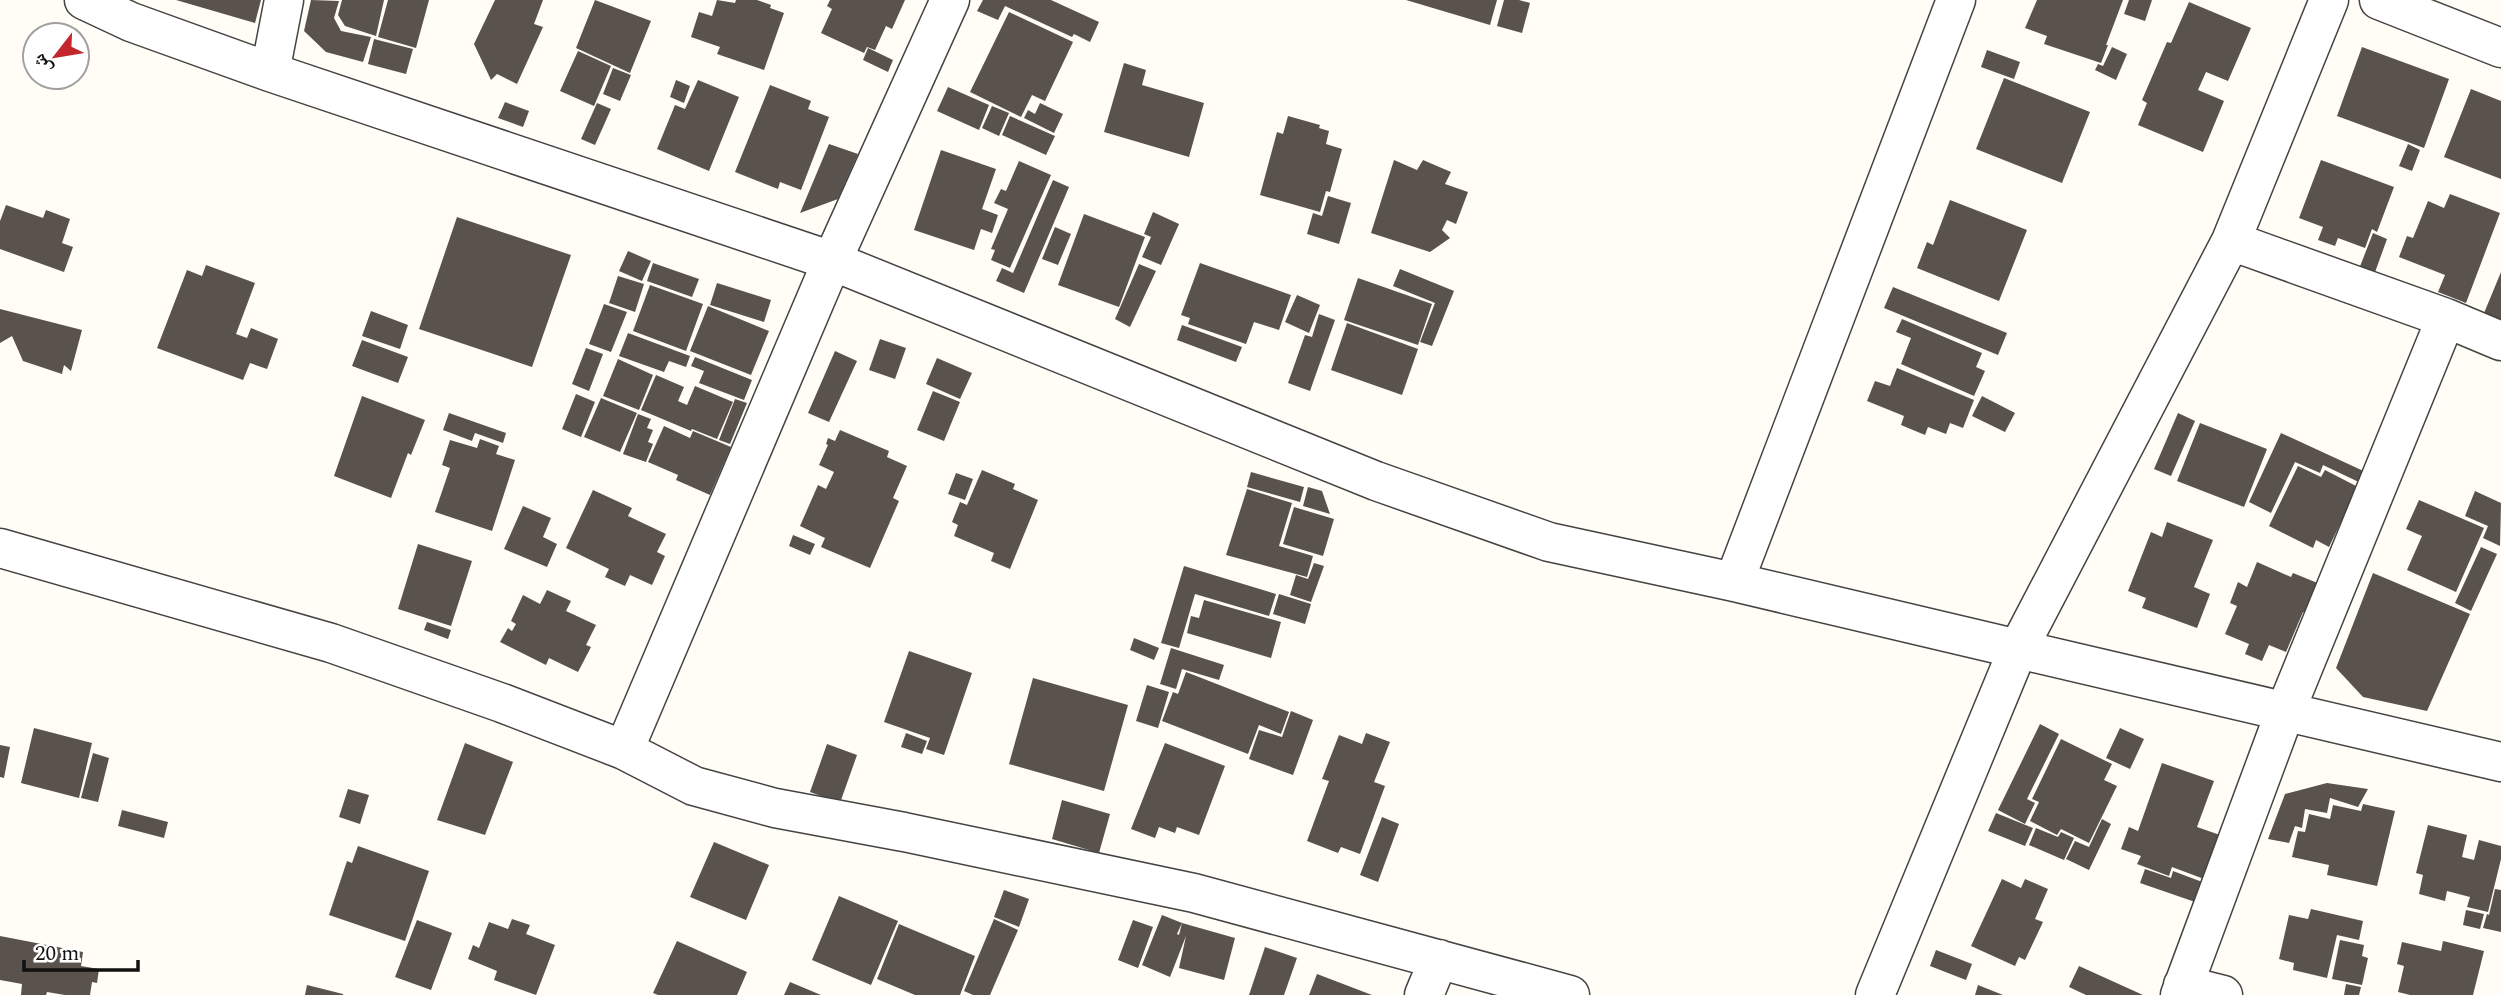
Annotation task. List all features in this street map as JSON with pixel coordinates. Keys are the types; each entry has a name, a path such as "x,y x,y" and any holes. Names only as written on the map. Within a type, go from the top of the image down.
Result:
{"street":[{"path":"84,0 131,22 270,72 832,261 1376,481 1549,542 1734,582 2501,762"},
{"path":"270,72 284,0"},
{"path":"624,750 832,261 950,0"},
{"path":"1734,582 1955,0"},
{"path":"1875,995 2018,649 2231,240 2329,0"},
{"path":"2379,0 2501,48"},
{"path":"2231,240 2446,318 2501,341"},
{"path":"2223,995 2181,990 2285,712 2446,318"},
{"path":"0,548 331,643 502,703 624,750 694,786 775,808 904,832 1194,893 1569,995"},
{"path":"1424,995 1439,959"}],"building":[{"path":"176,0 261,0 255,23"},
{"path":"311,0 339,1 334,18 341,31 371,37 363,62 326,52 304,31"},
{"path":"342,0 384,0 376,36 345,26 338,15"},
{"path":"388,0 429,0 416,48 378,37"},
{"path":"495,0 543,0 534,24 543,27 517,84 497,74 491,80 474,44"},
{"path":"595,0 651,21 630,73 576,48"},
{"path":"717,0 735,3 736,0 757,0 784,13 764,70 717,54 720,47 691,37 699,12 712,16"},
{"path":"830,0 905,0 892,29 886,26 875,50 867,47 864,53 821,33 832,9 827,6"},
{"path":"983,0 1051,0 1099,22 1090,42 1074,34 1072,37 1005,6 998,20 977,11"},
{"path":"1406,0 1497,0 1490,25"},
{"path":"1504,0 1530,3 1522,33 1497,26"},
{"path":"2037,0 2123,0 2101,63 2044,44 2047,36 2025,28"},
{"path":"2129,0 2152,0 2145,21 2124,14"},
{"path":"2189,2 2251,28 2228,81 2206,72 2198,90 2224,101 2203,152 2138,125 2147,103 2142,100 2167,42 2171,43"},
{"path":"1009,12 1073,42 1045,101 1032,95 1021,117 970,92"},
{"path":"374,39 413,49 406,74 368,64"},
{"path":"2112,47 2127,54 2116,80 2095,70 2098,64 2103,66"},
{"path":"2362,47 2449,79 2424,148 2337,116"},
{"path":"868,48 893,60 888,72 863,60"},
{"path":"1987,50 2020,62 2014,79 1981,67"},
{"path":"578,51 611,66 594,106 560,91"},
{"path":"1124,63 1146,70 1142,85 1204,103 1189,157 1104,132"},
{"path":"613,68 631,75 620,101 603,94"},
{"path":"2004,78 2090,112 2062,183 1976,149"},
{"path":"676,80 690,86 684,103 670,97"},
{"path":"698,80 739,97 709,171 657,149 675,105 685,109"},
{"path":"770,85 811,101 808,109 829,117 801,190 780,182 778,189 735,172"},
{"path":"948,87 989,105 979,130 937,111"},
{"path":"2471,89 2501,101 2501,179 2444,157"},
{"path":"505,102 529,111 523,127 498,118"},
{"path":"597,103 611,109 595,145 581,139"},
{"path":"1040,103 1063,114 1054,133 1024,118 1028,110 1035,114"},
{"path":"992,106 1009,113 999,136 982,128"},
{"path":"1010,116 1055,136 1046,155 1002,135"},
{"path":"1288,116 1320,125 1319,128 1329,131 1326,144 1342,149 1330,192 1326,191 1320,212 1260,195 1277,132 1283,134"},
{"path":"829,144 858,154 838,199 800,213"},
{"path":"2408,144 2420,150 2412,171 2399,166"},
{"path":"941,150 996,169 982,209 998,215 992,233 981,229 974,250 914,230"},
{"path":"1394,160 1417,170 1423,160 1451,172 1445,184 1468,192 1456,224 1447,220 1442,230 1450,238 1430,252 1371,233"},
{"path":"2321,160 2394,187 2377,232 2372,229 2365,248 2338,238 2335,246 2318,240 2323,227 2299,218"},
{"path":"1019,161 1051,175 1010,268 991,260 995,250 991,249 1008,209 994,203 1001,189 1006,191"},
{"path":"1053,180 1069,187 1024,293 996,281 1002,268 1013,273"},
{"path":"2450,194 2500,213 2466,303 2438,292 2445,275 2399,257 2407,236 2413,238 2428,201 2444,208"},
{"path":"1328,196 1351,203 1339,244 1307,234 1313,213 1322,216"},
{"path":"1950,200 2027,230 1999,301 1917,268 1927,242 1933,245"},
{"path":"6,205 43,218 46,210 70,219 62,243 73,247 64,272 0,249 0,221"},
{"path":"1153,212 1179,224 1161,265 1142,257 1151,237 1144,234"},
{"path":"1084,214 1145,237 1119,307 1058,285"},
{"path":"457,217 571,255 532,367 419,329"},
{"path":"1055,227 1071,234 1058,265 1042,259"},
{"path":"2373,233 2387,239 2374,275 2359,269"},
{"path":"628,251 651,261 642,281 619,271"},
{"path":"653,263 699,279 692,297 647,281"},
{"path":"1200,263 1291,295 1279,330 1254,322 1246,344 1188,324 1190,318 1181,315"},
{"path":"1139,264 1156,271 1130,327 1115,319"},
{"path":"206,265 255,283 236,334 247,338 251,328 278,339 267,369 250,363 243,380 157,348 187,270 202,276"},
{"path":"1400,269 1454,291 1432,346 1420,342 1435,303 1393,286"},
{"path":"2501,272 2501,326 2482,318"},
{"path":"618,276 644,284 635,312 609,303"},
{"path":"1358,278 1432,304 1418,345 1344,320"},
{"path":"717,283 771,300 764,322 710,305"},
{"path":"650,285 703,304 686,351 633,331"},
{"path":"1893,287 2007,333 1998,355 1884,308"},
{"path":"1297,295 1320,305 1309,333 1285,322"},
{"path":"604,304 627,312 611,352 589,344"},
{"path":"708,306 769,331 751,375 690,351"},
{"path":"0,309 82,330 71,371 64,365 62,374 23,361 12,336 0,343"},
{"path":"371,311 408,325 400,349 362,336"},
{"path":"1319,314 1335,320 1310,391 1288,383 1305,335 1312,337"},
{"path":"1902,319 1982,353 1976,367 1985,371 1974,396 1901,364 1911,338 1896,332"},
{"path":"1347,323 1418,349 1402,395 1331,370"},
{"path":"1182,325 1242,347 1236,362 1177,340"},
{"path":"628,333 690,356 686,367 669,361 664,372 619,356"},
{"path":"880,339 906,348 895,379 869,370"},
{"path":"362,340 408,357 398,383 352,366"},
{"path":"586,348 603,354 589,391 572,384"},
{"path":"835,351 857,361 829,422 808,413"},
{"path":"695,357 752,380 744,400 699,383 704,371 691,366"},
{"path":"937,358 972,373 960,399 926,384"},
{"path":"618,359 653,375 639,410 603,396"},
{"path":"1897,368 1974,400 1963,428 1950,423 1946,434 1928,427 1925,435 1901,425 1904,416 1867,401 1875,381 1890,386"},
{"path":"656,375 684,387 678,401 687,405 695,386 733,402 717,439 641,410"},
{"path":"933,391 960,402 944,441 917,430"},
{"path":"576,394 595,402 581,437 562,429"},
{"path":"362,396 425,420 411,455 408,453 391,498 334,476"},
{"path":"1982,396 2015,413 2005,432 1972,416"},
{"path":"601,398 637,413 620,452 584,437"},
{"path":"735,399 747,403 730,444 719,440"},
{"path":"449,413 506,433 503,443 475,433 472,441 443,430"},
{"path":"2178,413 2195,421 2171,476 2154,469"},
{"path":"638,414 651,419 647,428 653,430 648,442 653,444 646,462 623,454"},
{"path":"2200,423 2267,449 2244,507 2177,481"},
{"path":"664,426 690,438 693,431 731,447 710,495 676,480 678,475 648,462"},
{"path":"840,430 889,451 887,457 907,466 893,498 899,501 870,568 821,547 825,538 800,526 818,485 826,489 834,472 819,465 828,445 828,438 835,441"},
{"path":"2281,433 2370,474 2365,485 2323,465 2320,473 2295,462 2271,513 2249,502"},
{"path":"480,439 499,446 496,454 515,460 492,531 435,512 450,468 442,465 450,440 477,448"},
{"path":"2298,466 2321,477 2325,470 2358,487 2329,547 2316,540 2313,548 2269,526"},
{"path":"982,470 1015,484 1013,489 1038,500 1010,569 991,561 994,553 954,536 958,525 952,522 960,502 967,505"},
{"path":"1251,472 1304,487 1300,502 1247,487"},
{"path":"956,473 973,479 965,500 948,494"},
{"path":"1308,487 1322,491 1330,514 1303,506"},
{"path":"1247,489 1292,503 1279,546 1313,556 1307,577 1226,555"},
{"path":"593,490 632,508 628,516 666,534 657,552 665,556 652,585 630,575 625,586 605,577 609,569 566,548"},
{"path":"2475,491 2501,503 2500,546 2483,538 2488,526 2465,516"},
{"path":"2419,500 2484,528 2456,592 2407,570 2422,536 2406,529"},
{"path":"523,506 551,518 543,537 557,544 547,567 504,549"},
{"path":"1294,507 1334,519 1323,556 1283,544"},
{"path":"2167,522 2213,540 2194,587 2210,594 2197,628 2142,608 2146,598 2128,591 2151,532 2162,537"},
{"path":"793,535 815,544 810,555 789,546"},
{"path":"418,544 472,561 451,626 398,609"},
{"path":"2481,547 2497,554 2471,611 2455,603"},
{"path":"2257,562 2291,577 2293,573 2320,584 2307,614 2303,612 2286,652 2269,645 2262,661 2245,654 2249,644 2225,634 2237,606 2230,603 2238,582 2247,587"},
{"path":"1314,563 1324,566 1311,602 1290,595 1296,575 1308,579"},
{"path":"1184,566 1276,594 1269,616 1195,594 1179,648 1161,643"},
{"path":"2373,573 2470,614 2427,711 2363,697 2336,668"},
{"path":"547,590 571,601 566,611 596,625 586,645 591,647 578,672 549,658 546,665 500,642 508,628 512,631 516,624 511,621 523,595 540,604"},
{"path":"1279,594 1311,604 1305,624 1273,614"},
{"path":"1204,600 1281,622 1271,658 1187,633 1191,616 1199,618"},
{"path":"427,622 451,630 448,639 424,630"},
{"path":"1134,638 1159,648 1154,660 1130,650"},
{"path":"1171,648 1224,665 1219,680 1182,669 1176,689 1160,684"},
{"path":"909,651 972,673 944,755 926,749 930,738 884,722"},
{"path":"1186,672 1289,712 1281,734 1259,725 1248,754 1162,721 1173,692 1178,694"},
{"path":"1033,678 1128,705 1104,791 1009,764"},
{"path":"1147,685 1169,692 1158,728 1136,721"},
{"path":"1291,711 1313,720 1293,775 1249,759 1259,730 1282,737"},
{"path":"2040,724 2059,734 2027,799 2035,803 2025,824 1998,810"},
{"path":"34,728 92,743 79,798 21,783"},
{"path":"2120,728 2144,739 2130,769 2106,758"},
{"path":"906,733 927,741 922,754 901,747"},
{"path":"1366,733 1390,742 1374,782 1385,786 1360,854 1341,847 1338,853 1307,841 1329,781 1322,779 1339,735 1362,744"},
{"path":"2061,739 2112,764 2104,780 2117,786 2089,843 2061,829 2057,835 2030,821 2039,802 2032,799"},
{"path":"465,743 513,762 485,835 437,820"},
{"path":"1165,743 1225,766 1199,835 1177,827 1175,833 1159,827 1155,838 1131,829"},
{"path":"827,744 857,755 840,803 810,792"},
{"path":"0,745 10,747 4,778 0,777"},
{"path":"93,753 109,758 98,802 81,798"},
{"path":"2162,763 2214,781 2197,827 2220,835 2204,879 2172,867 2169,876 2137,864 2141,856 2121,849 2129,827 2138,831"},
{"path":"2327,783 2368,789 2358,807 2330,798 2327,813 2305,809 2302,828 2295,826 2289,843 2268,839 2285,794"},
{"path":"348,789 369,795 360,824 339,817"},
{"path":"1062,800 1110,814 1099,853 1052,839"},
{"path":"2363,804 2395,811 2377,886 2327,875 2329,865 2292,857 2298,831 2305,832 2309,814 2330,819 2333,805 2361,811"},
{"path":"122,810 168,822 164,838 118,826"},
{"path":"1996,813 2033,828 2025,846 1988,831"},
{"path":"1382,817 1399,824 1378,882 1360,875"},
{"path":"2102,819 2111,824 2089,870 2066,859 2075,841 2089,847"},
{"path":"2428,825 2467,835 2462,857 2474,860 2479,840 2501,846 2501,859 2488,912 2467,907 2470,897 2447,891 2445,901 2419,894 2423,875 2416,873"},
{"path":"2036,828 2058,837 2061,832 2074,838 2064,860 2029,845"},
{"path":"714,842 769,865 746,920 690,897"},
{"path":"358,846 429,871 405,941 329,915 347,861 352,863"},
{"path":"2145,869 2171,878 2173,871 2205,883 2198,903 2140,883"},
{"path":"2002,879 2021,888 2025,879 2048,889 2035,919 2043,922 2025,960 2019,957 2015,966 1971,946"},
{"path":"2495,889 2501,890 2501,932 2483,928"},
{"path":"1004,890 1029,899 1019,927 994,917"},
{"path":"839,896 898,921 871,985 812,960"},
{"path":"2311,909 2363,921 2359,940 2337,935 2327,978 2293,970 2294,963 2279,959 2289,915 2308,919"},
{"path":"2466,910 2484,914 2480,929 2463,925"},
{"path":"1162,915 1235,938 1224,980 1179,968 1186,936 1170,977 1142,965"},
{"path":"512,919 530,925 526,934 555,945 536,995 494,980 497,971 468,959 473,945 479,948 489,922 508,929"},
{"path":"994,919 1018,930 990,995 973,995 964,991"},
{"path":"417,920 452,933 431,990 395,977"},
{"path":"1133,920 1153,927 1138,968 1118,960"},
{"path":"899,924 975,956 960,995 915,995 877,979"},
{"path":"0,936 83,952 81,966 99,969 97,983 92,982 90,995 47,992 46,995 21,995 22,984 0,980"},
{"path":"2340,940 2364,945 2362,956 2368,958 2362,985 2332,979"},
{"path":"677,941 747,972 737,995 653,993"},
{"path":"2443,941 2484,951 2473,995 2410,995 2398,992 2404,966 2397,964 2402,942 2441,951"},
{"path":"1265,947 1297,958 1284,995 1249,995"},
{"path":"1936,950 1972,964 1966,980 1930,966"},
{"path":"2079,966 2143,995 2086,995 2069,987"},
{"path":"1317,974 1372,995 1309,995"},
{"path":"790,982 821,995 784,995"},
{"path":"2346,984 2361,987 2359,995 2344,995"},
{"path":"307,985 343,994 343,995 305,995"},
{"path":"1978,985 2003,995 1975,995"}]}
